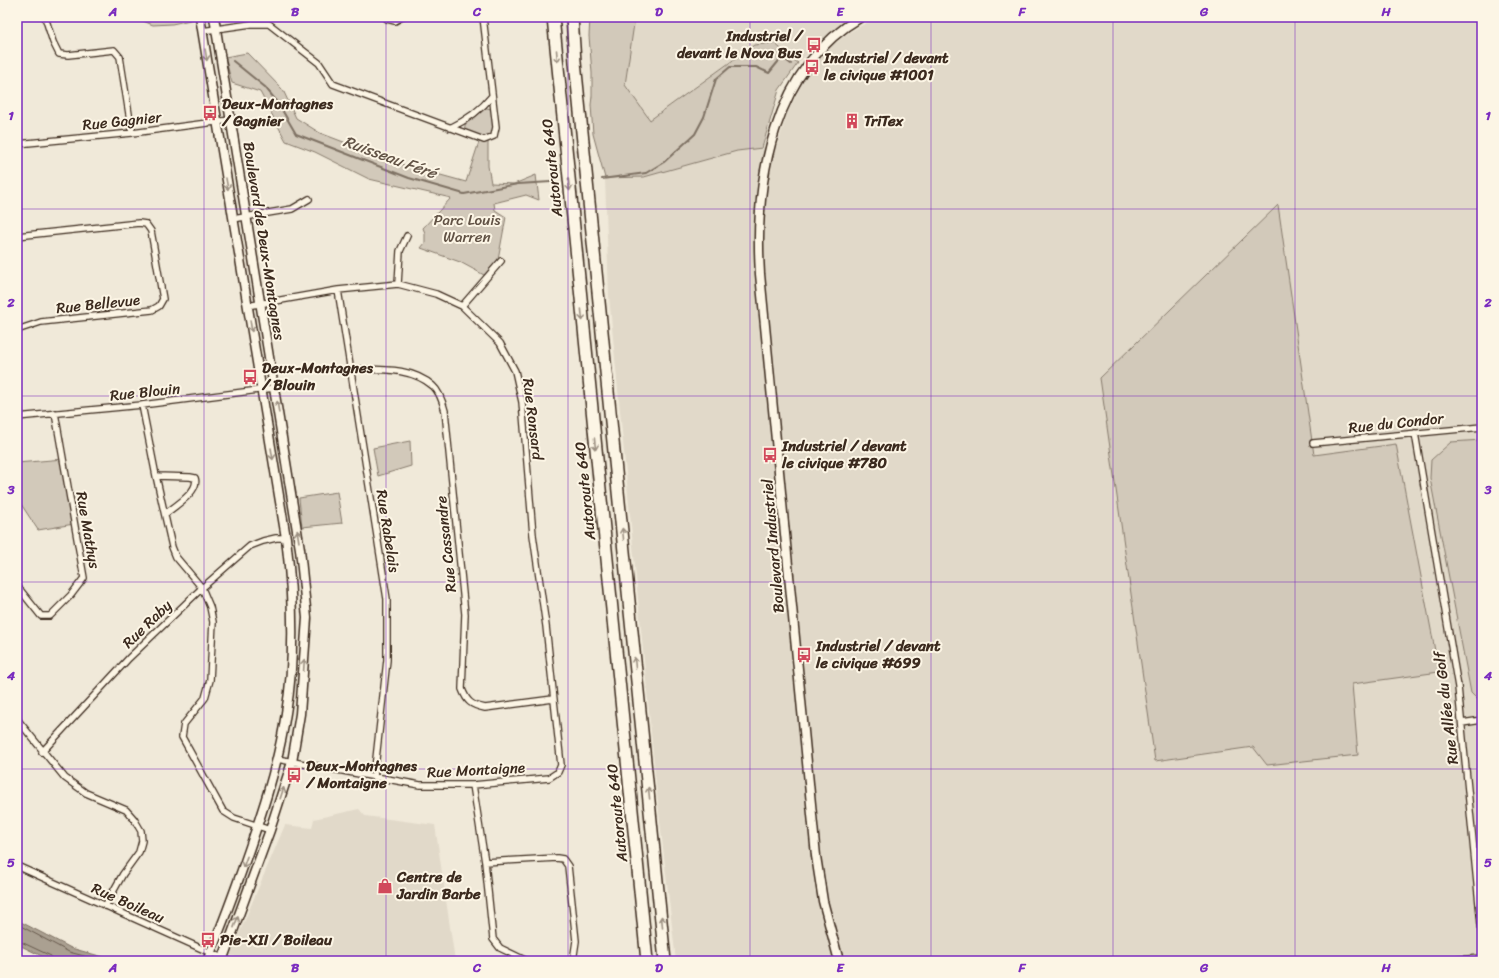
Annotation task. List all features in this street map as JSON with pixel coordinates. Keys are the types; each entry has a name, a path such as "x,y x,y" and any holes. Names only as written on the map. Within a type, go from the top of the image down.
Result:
{"highway":[{"name":"Autoroute 640","path":"553,17 647,961"},
{"path":"572,17 575,62 665,961"}],"street":[{"path":"46,17 53,42 59,54 68,55 114,50 120,57 132,133"},
{"name":"Boulevard de Deux-Montagnes","path":"200,17 286,538 291,585 292,648 287,712 277,759 258,825 209,957"},
{"name":"Boulevard de Deux-Montagnes","path":"214,17 300,549 307,618 300,714 292,762 225,960"},
{"path":"385,17 395,21 402,17"},
{"path":"202,31 251,24 269,24 318,63 333,84 484,140 494,136 496,127 482,17"},
{"name":"Boulevard Industriel","path":"839,961 823,901 816,856 760,274 759,232 762,190 768,158 776,127 787,98 805,68 822,47 861,17"},
{"path":"450,128 466,121 483,107 492,96"},
{"name":"Rue Gagnier","path":"17,144 132,133 230,120"},
{"path":"234,219 292,209 309,199"},
{"name":"Rue Bellevue","path":"17,236 139,223 146,224 151,230 163,299 159,306 152,310 41,322 17,330"},
{"path":"398,284 400,251 407,236"},
{"path":"462,306 501,261"},
{"name":"Rue Ronsard","path":"247,306 338,290 398,284 436,294 462,306 500,343 515,370 522,402 533,535 546,626 561,765 558,772"},
{"name":"Rue Rabelais","path":"338,290 387,599 387,660 374,778"},
{"name":"Rue Cassandre","path":"350,369 402,370 434,386 441,398 445,411 465,614 462,689 466,698 474,706 485,708 553,699"},
{"name":"Rue Blouin","path":"17,417 142,405 274,388"},
{"path":"142,405 172,547 176,557 202,588 210,607 213,622 210,680 205,698 184,724 182,737 223,811 234,818 270,830"},
{"name":"Rue Mathys","path":"17,586 41,616 50,616 71,595 84,578 55,413"},
{"name":"Rue du Condor","path":"1313,443 1482,427"},
{"name":"Rue Allée du Golf","path":"1415,433 1454,666 1462,723 1482,935"},
{"path":"156,476 190,477 195,478 196,482 194,490 165,514"},
{"name":"Rue Raby","path":"42,752 128,658 202,588 250,546 276,538 286,538"},
{"path":"17,719 42,752 65,778 86,793 126,810 134,819 141,831 142,841 139,852 123,874 105,906"},
{"path":"1462,723 1482,720"},
{"name":"Rue Montaigne","path":"277,759 374,778 420,785 473,785 549,778 558,772"},
{"path":"473,785 485,862 494,939 500,948 527,961"},
{"path":"485,862 557,858 563,860 568,866 576,941 573,961"},
{"name":"Rue Boileau","path":"17,866 105,906 209,957 225,960"},
{"path":"1440,961 1482,958"}],"shaded area":[{"path":"635,17 853,17 826,36 798,63 774,43 754,45 650,120 625,85"},
{"path":"877,17 1482,17 1482,831 1479,832 1482,870 1482,961 676,961 657,795 609,296 605,178 644,177 737,151 777,146 788,112 812,68 830,47 850,32"},
{"path":"359,809 365,816 435,825 455,961 244,961 230,955 285,825 312,828 314,819"}],"green space":[{"path":"133,17 195,17 195,19 172,24 153,25"},
{"path":"590,17 635,17 625,85 650,120 754,45 774,43 798,63 779,90 762,148 737,151 644,177 605,178 593,134 591,105 592,73 589,36"},
{"name":"Parc Louis Warren","path":"247,53 283,90 296,118 320,133 404,165 466,182 479,142 488,142 488,166 491,183 514,184 536,175 539,200 526,195 494,203 495,210 506,217 498,260 484,275 460,262 421,248 425,243 425,233 423,228 451,198 369,179 315,152 286,141 260,92 232,83 225,57"},
{"path":"483,107 491,109 496,127 494,136 484,140 464,131 466,121"},
{"path":"1278,205 1314,455 1396,444 1439,672 1352,684 1358,755 1267,765 1253,747 1155,761 1100,378"},
{"path":"1482,440 1482,704 1471,693 1430,478 1431,460 1451,442"},
{"path":"410,441 411,466 378,476 373,448"},
{"path":"63,459 74,524 38,530 17,498 17,463"},
{"path":"337,492 342,523 302,527 299,498"}],"water":[{"path":"17,920 71,948 113,961 52,961 17,944"}],"waterway":[{"name":"Ruisseau Féré","path":"602,179 646,173 664,162 695,134 704,117 716,79 730,67 756,67 769,73 782,57 791,64"},
{"name":"Ruisseau Féré","path":"233,61 265,87 278,103 296,134 409,178 464,194 518,184 551,182"}],"place":[{"name":"Industriel / devant le Nova Bus","path":"814,45"},
{"name":"Industriel / devant le civique #1001","path":"812,67"},
{"name":"Deux-Montagnes / Gagnier","path":"210,113"},
{"name":"TriTex","path":"852,121"},
{"name":"Deux-Montagnes / Blouin","path":"250,377"},
{"name":"Industriel / devant le civique #780","path":"770,455"},
{"name":"Industriel / devant le civique #699","path":"804,655"},
{"name":"Deux-Montagnes / Montaigne","path":"294,775"},
{"name":"Centre de Jardin Barbe","path":"385,886"},
{"name":"Pie-XII / Boileau","path":"208,940"}]}
